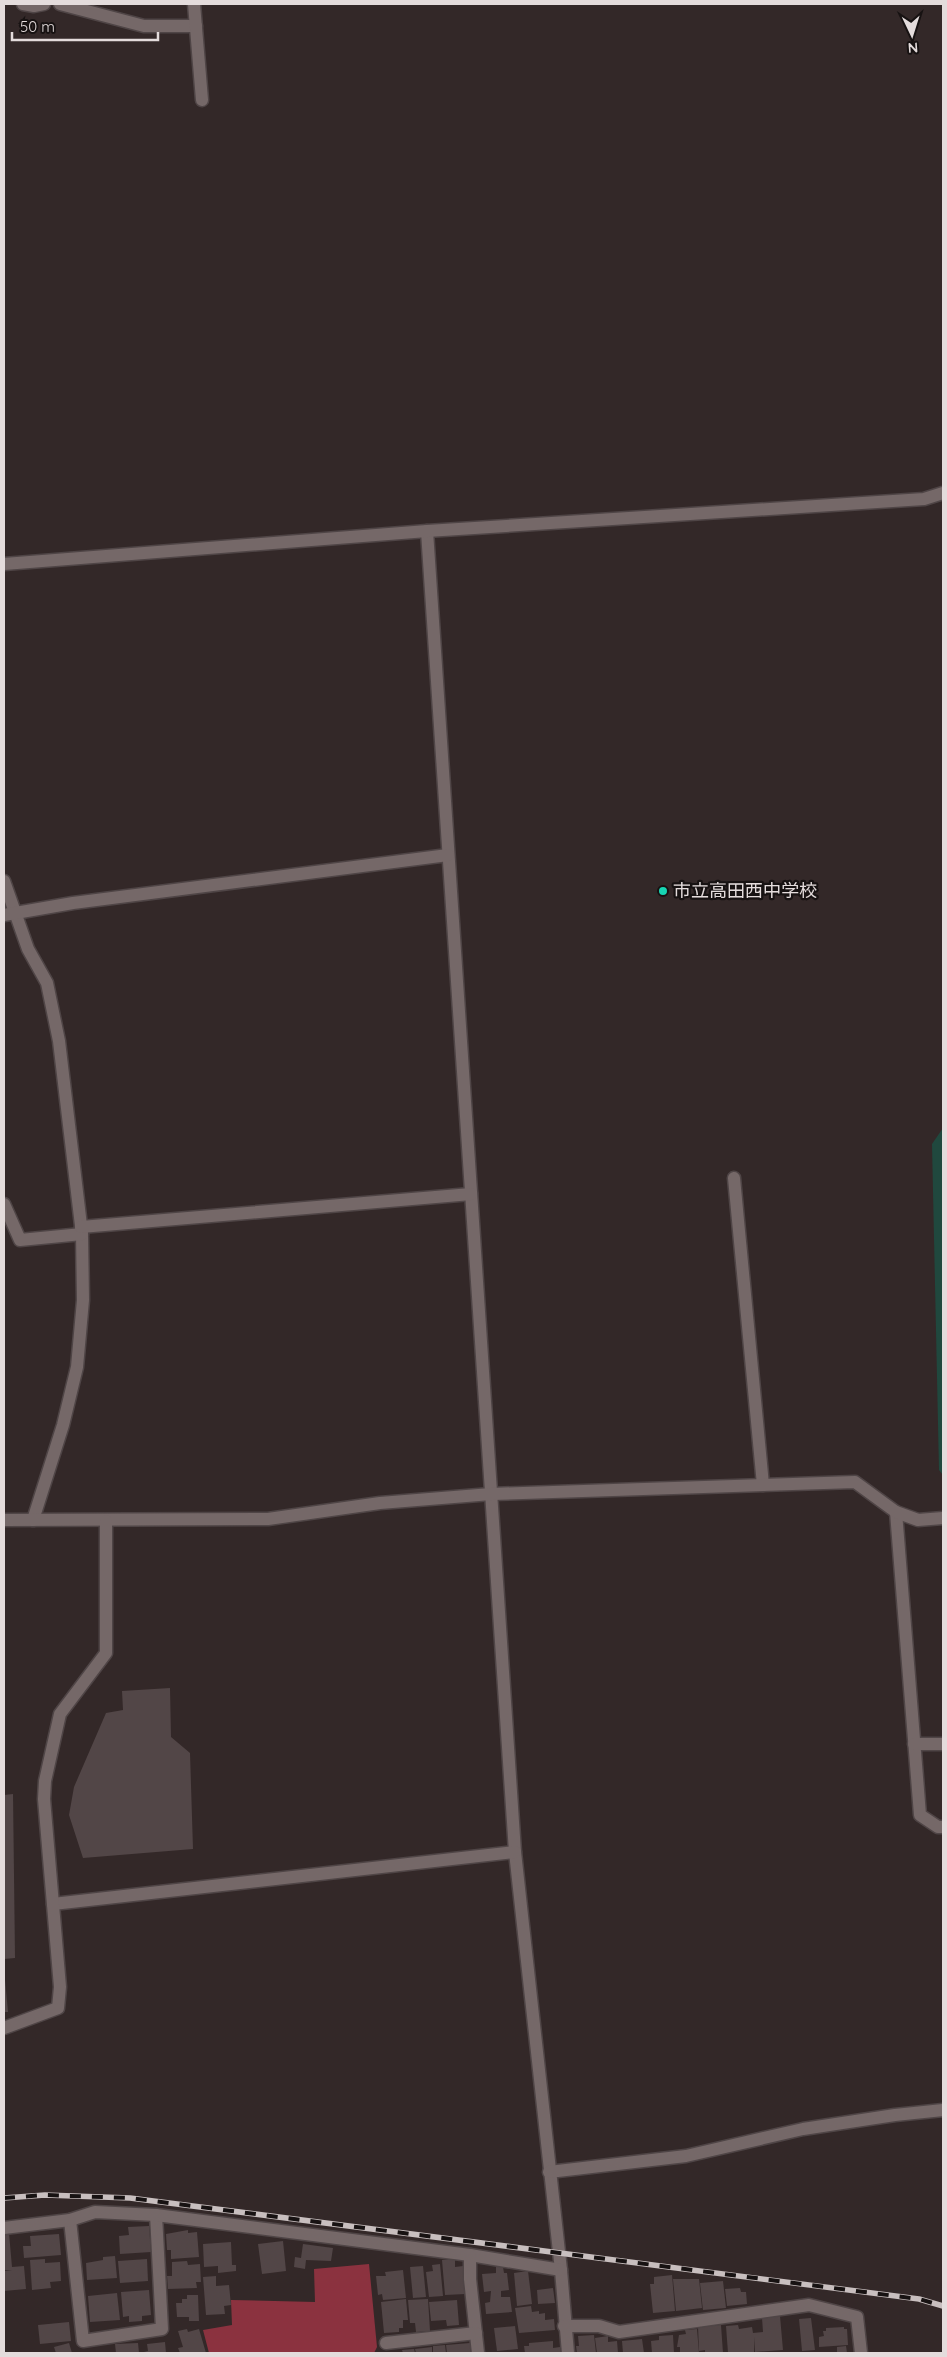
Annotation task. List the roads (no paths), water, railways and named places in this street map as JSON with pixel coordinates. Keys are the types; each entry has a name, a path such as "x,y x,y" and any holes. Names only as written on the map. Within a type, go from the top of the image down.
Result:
{"street":[{"path":"23,4 34,6 44,4"},
{"path":"60,4 144,26 196,26"},
{"path":"194,4 202,100"},
{"path":"4,564 426,531 924,499 943,492"},
{"path":"426,531 515,1852 561,2270 564,2326 568,2353"},
{"path":"9,914 73,903 448,855"},
{"path":"4,881 9,914 47,983 59,1041 82,1230 83,1300 77,1367 63,1425 33,1520"},
{"path":"734,1178 763,1485"},
{"path":"4,1204 20,1240 82,1230 471,1194"},
{"path":"4,1520 268,1519 380,1503 491,1494 856,1482 896,1512 918,1520 943,1518"},
{"path":"896,1512 920,1815 938,1827 943,1827"},
{"path":"4,2028 58,2008 60,1987 44,1799 45,1781 60,1714 106,1652 106,1521"},
{"path":"914,1744 943,1744"},
{"path":"53,1904 515,1852"},
{"path":"549,2172 686,2156 803,2129 895,2115 943,2110"},
{"path":"4,2228 70,2220 95,2212 156,2215 470,2255 561,2270"},
{"path":"70,2220 83,2341 162,2329 156,2215"},
{"path":"470,2255 470,2279 478,2353"},
{"path":"564,2326 599,2326 619,2332 809,2305 857,2317 861,2353"},
{"path":"386,2343 476,2333"}],"railway":[{"path":"4,2198 45,2195 130,2198 919,2299 943,2306"}],"place":[{"name":"市立高田西中学校","path":"663,891"}]}
